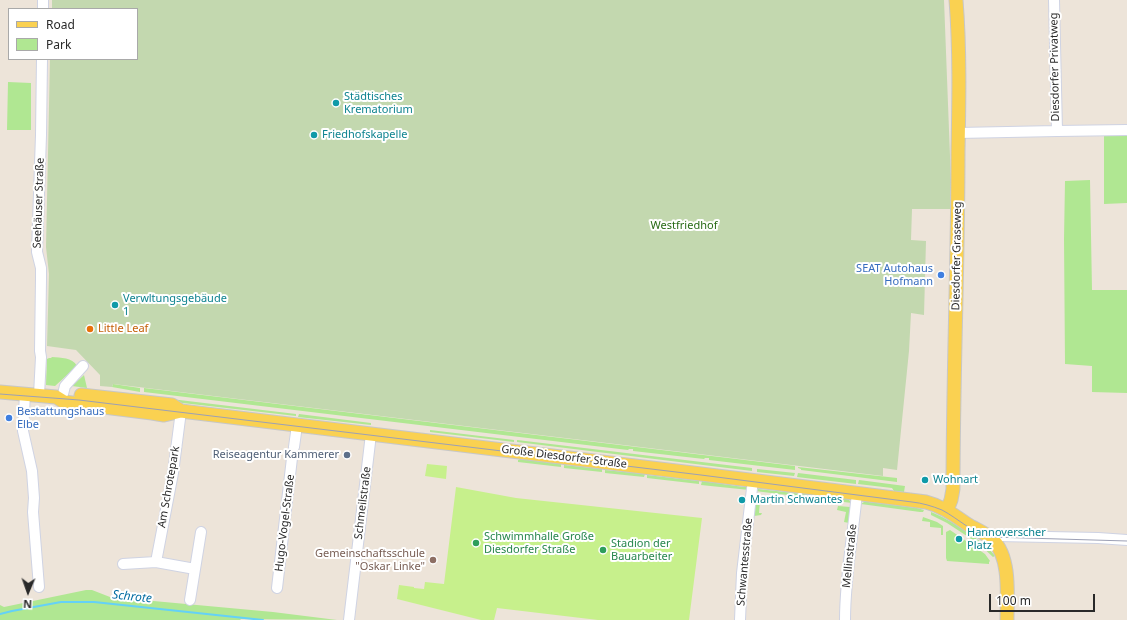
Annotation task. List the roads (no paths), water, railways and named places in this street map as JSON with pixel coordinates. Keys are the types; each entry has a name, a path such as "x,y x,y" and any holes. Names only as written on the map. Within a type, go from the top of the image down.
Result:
{"main road":[{"name":"Diesdorfer Graseweg","path":"947,510 952,499 953,488 958,236 958,35 956,0"},
{"name":"Große Diesdorfer Straße","path":"0,392 123,399 172,405 180,411 926,502 947,510 992,539 997,545 1002,554 1007,575 1007,620"}],"street":[{"name":"Diesdorfer Privatweg","path":"958,133 1057,131 1054,0"},
{"name":"Seehäuser Straße","path":"39,395 41,357 41,279 37,252 42,60"},
{"path":"1057,131 1127,130"},
{"path":"59,395 65,386 84,366"},
{"path":"25,394 23,431 32,471 34,498 33,512 39,587"},
{"name":"Am Schrotepark","path":"156,562 173,473 180,411"},
{"name":"Hugo-Vogel-Straße","path":"277,588 297,425"},
{"name":"Schmeilstraße","path":"349,620 371,434"},
{"name":"Schwantesstraße","path":"740,620 742,573 753,480"},
{"name":"Mellinstraße","path":"845,620 847,578 857,493"},
{"path":"190,600 201,532"},
{"path":"986,535 1127,540"},
{"path":"123,564 156,562 195,569"}],"waterway":[{"name":"Schrote","path":"0,614 61,602 94,602 263,620"}],"tram line":[{"path":"0,394 79,400 916,502 942,510 972,529 991,537 1127,541"}],"place":[{"name":"Städtisches Krematorium","path":"336,103"},
{"name":"Friedhofskapelle","path":"314,135"},
{"name":"SEAT Autohaus Hofmann","path":"941,275"},
{"name":"Verwltungsgebäude 1","path":"115,305"},
{"name":"Little Leaf","path":"90,329"},
{"name":"Bestattungshaus Elbe","path":"9,418"},
{"name":"Reiseagentur Kammerer","path":"347,455"},
{"name":"Wohnart","path":"925,480"},
{"name":"Martin Schwantes","path":"742,500"},
{"name":"Hannoverscher Platz","path":"959,539"},
{"name":"Schwimmhalle Große Diesdorfer Straße","path":"476,543"},
{"name":"Stadion der Bauarbeiter","path":"603,550"},
{"name":"Gemeinschaftsschule \"Oskar Linke\"","path":"433,560"}],"park label":[{"name":"Westfriedhof","path":"684,226"}]}
